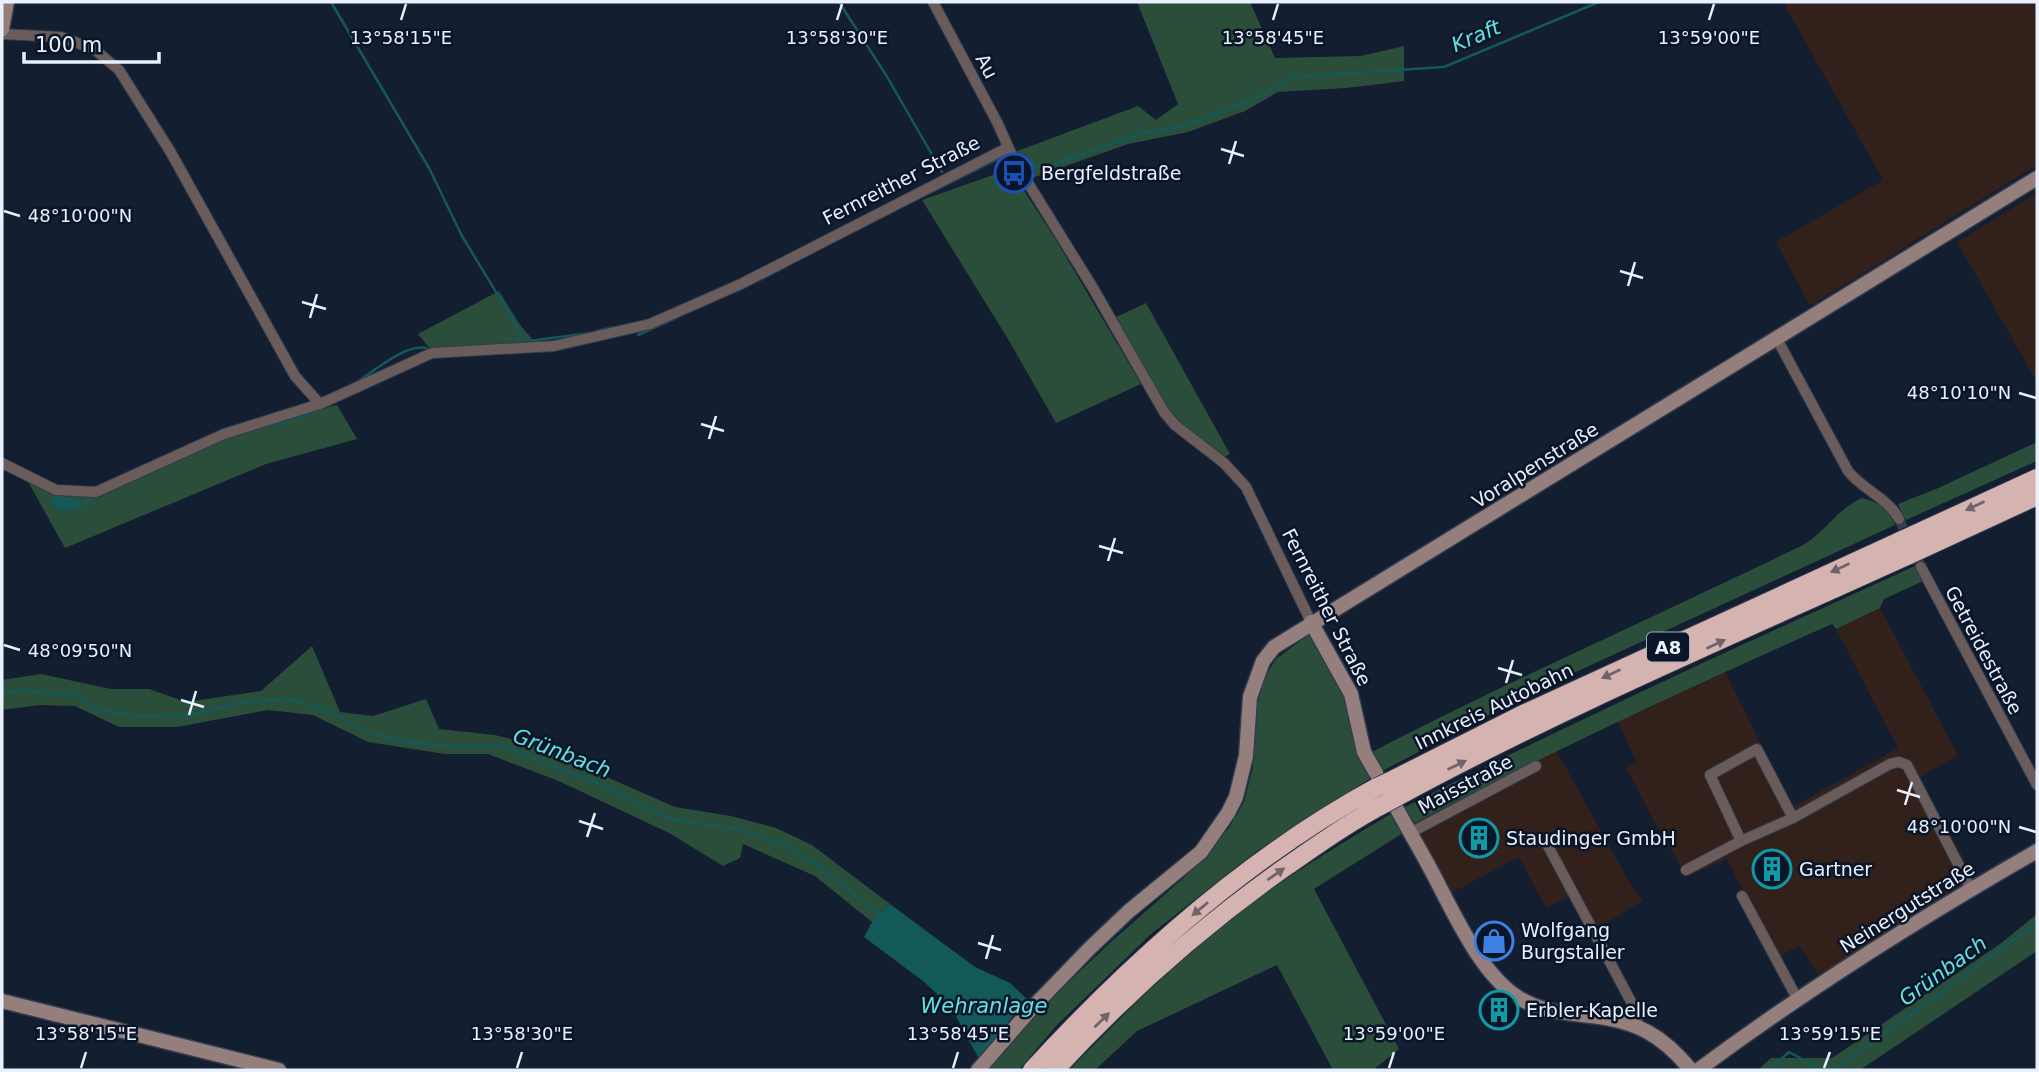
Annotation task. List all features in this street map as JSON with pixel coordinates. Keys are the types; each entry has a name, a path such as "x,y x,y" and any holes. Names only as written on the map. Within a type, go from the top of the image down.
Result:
{"highway":[{"name":"Innkreis Autobahn","path":"1913,549 2037,478"},
{"name":"Innkreis Autobahn","path":"1032,1070 1084,1014 1151,950 1223,890 1302,833 1387,792 1521,715 2037,496"},
{"name":"Innkreis Autobahn","path":"1055,1070 1097,1025 1160,965 1234,904 1387,792"}],"street":[{"path":"7,2 2,32 61,37 94,49 118,70 170,150 295,376 320,404"},
{"name":"Au","path":"933,2 1012,155"},
{"name":"Fernreither Straße","path":"2,463 56,490 96,492 224,434 320,404 432,353 554,346 650,324 741,284 1012,155 1164,412 1175,425 1224,463 1246,487 1311,622 1351,694 1364,752 1463,929 1488,967 1518,998 1552,1011 1616,1019 1635,1025 1676,1052 1691,1070"},
{"name":"Voralpenstraße","path":"978,1070 1032,1008 1090,948 1129,911 1201,852 1236,797 1247,756 1250,696 1264,661 1274,647 2037,178"},
{"path":"1777,339 1848,471 1870,492 1890,505 1899,519"},
{"name":"Getreidestraße","path":"1913,549 2037,785"},
{"path":"1741,841 1710,775 1757,749 1793,818"},
{"path":"1686,870 1793,818 1890,764 1899,762 1907,765 1971,889"},
{"name":"Maisstraße","path":"1410,833 1536,766"},
{"path":"1548,846 1636,1011 1635,1025"},
{"name":"Neinergutstraße","path":"1698,1070 1798,1000 1971,889 2037,851"},
{"path":"1742,896 1798,1000"},
{"path":"2,1001 279,1070"}],"shaded area":[{"path":"1137,2 1250,2 1275,58 1361,56 1404,46 1404,81 1278,92 1245,111 1188,132 1128,144 1032,178 1012,153 1138,106 1156,120 1178,104"},
{"path":"1783,2 2037,2 2037,165 1810,306 1776,242 1883,180"},
{"path":"1010,169 1056,240 1141,384 1056,423 1008,339 922,200"},
{"path":"2037,193 2037,382 1957,242"},
{"path":"499,291 520,325 534,341 431,350 418,334"},
{"path":"1146,303 1230,454 1223,458 1187,429 1164,405 1114,318"},
{"path":"337,405 357,439 266,464 65,548 26,478 94,496 225,435 293,414"},
{"path":"2037,442 2037,461 1906,520 1898,504"},
{"path":"1862,498 1882,507 1895,525 1539,689 1382,771 1370,753 1799,547 1844,509"},
{"path":"1915,566 1923,581 1884,599 1880,608 1836,629 1832,624 1674,696 1518,770 1415,823 1405,807 1594,714"},
{"path":"1880,608 1958,755 1919,778 1975,879 1819,976 1799,946 1776,958 1727,859 1687,877 1626,767 1636,762 1618,721 1725,672 1792,807 1898,748 1836,629"},
{"path":"1311,633 1348,695 1371,778 1257,851 1151,934 1056,1026 1019,1070 988,1070 1040,1009 1188,874 1229,828 1244,802 1253,767 1255,714 1260,685 1276,659"},
{"path":"312,646 340,712 373,716 426,699 439,729 495,735 534,745 675,807 731,816 776,828 812,845 890,904 872,922 815,876 743,844 740,858 723,866 671,834 561,782 488,754 445,754 368,742 313,715 268,710 177,727 119,727 75,706 40,705 2,710 2,680 41,674 111,689 149,689 186,702 261,691"},
{"path":"1556,750 1631,885 1643,900 1594,931 1574,894 1546,908 1519,857 1449,894 1403,807 1415,823"},
{"path":"1392,813 1403,833 1314,889 1399,1049 1373,1070 1333,1070 1277,965 1137,1031 1095,1070 1069,1070 1203,941 1286,879"},
{"path":"2037,914 2037,951 1860,1070 1758,1070 1771,1058 1832,1058 2000,944"}],"water":[{"path":"54,495 78,501 81,507 60,510 51,500"},
{"name":"Wehranlage","path":"890,904 975,967 1010,983 1029,1001 1013,1016 979,1059 951,1007 923,981 864,937 872,922"}],"waterway":[{"path":"331,2 429,168 462,236 522,335 529,341 590,333"},
{"path":"839,2 886,75 942,172"},
{"name":"Kraft","path":"1019,159 1025,159 1043,168 1143,133 1179,127 1254,99 1292,77 1444,67 1599,2"},
{"path":"932,192 1000,158 1008,159"},
{"path":"757,281 789,265"},
{"path":"638,335 678,317"},
{"path":"597,331 614,327"},
{"path":"515,343 522,335"},
{"path":"357,382 399,354 426,348"},
{"path":"262,427 283,423 322,409"},
{"path":"117,487 143,476"},
{"path":"81,507 95,496"},
{"name":"Grünbach","path":"2,694 27,690 48,694 74,693 95,709 136,716 191,715 249,701 289,699 330,711 372,733 407,742 451,746 501,746 615,790 640,806 674,820 739,829 782,844 816,864 881,915"},
{"name":"Grünbach","path":"1834,1070 2037,923"},
{"name":"Grünbach","path":"1769,1070 1789,1052 1822,1070"}],"tunnel":[{"path":"1899,519 1921,567"}],"place":[{"name":"Bergfeldstraße","path":"1014,173"},
{"name":"Staudinger GmbH","path":"1479,838"},
{"name":"Gartner","path":"1772,869"},
{"name":"Wolfgang Burgstaller","path":"1494,941"},
{"name":"Erbler-Kapelle","path":"1499,1010"}]}
